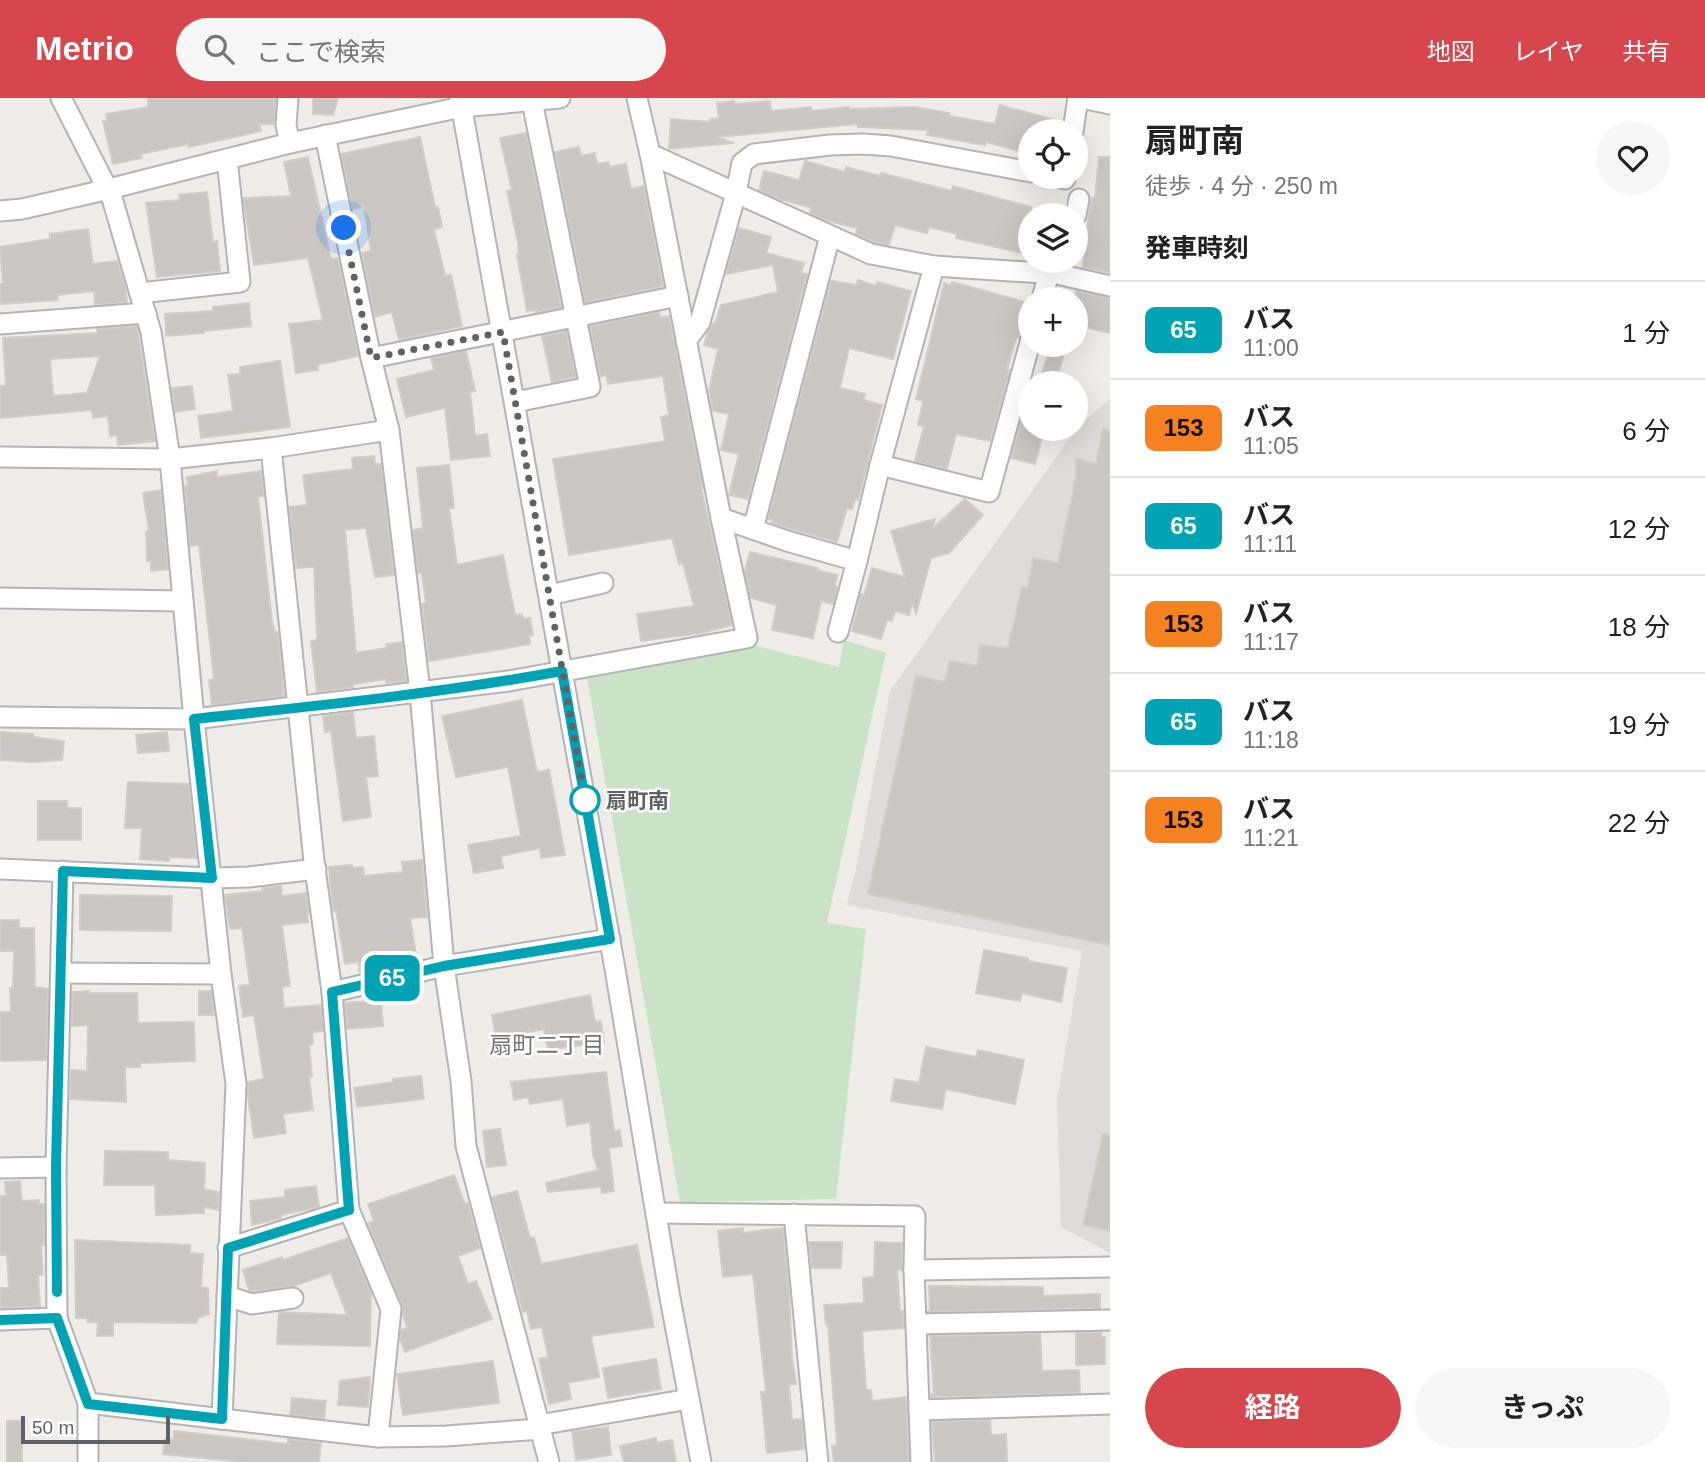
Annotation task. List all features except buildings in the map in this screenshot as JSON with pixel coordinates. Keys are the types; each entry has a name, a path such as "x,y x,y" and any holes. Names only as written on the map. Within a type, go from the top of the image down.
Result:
{"street":[{"path":"61,98 109,189 146,313 158,369 170,458 194,719 221,974 236,1084 222,1419"},
{"path":"288,98 286,125 290,143"},
{"path":"0,211 22,209 109,189 461,102 559,98"},
{"path":"0,717 194,719 299,708 509,681 747,638 637,98"},
{"path":"1076,119 1080,98 1110,104"},
{"path":"515,402 590,387 532,101"},
{"path":"461,102 701,1462"},
{"path":"325,135 371,358 390,430 420,692 444,966 461,1081 466,1146 549,1462"},
{"path":"687,341 700,322 742,163 754,154 830,145 891,146 1018,170"},
{"path":"650,154 871,254 934,266 1018,269"},
{"path":"140,293 240,282 227,159"},
{"path":"753,530 830,236"},
{"path":"838,632 934,266"},
{"path":"1070,273 1110,286"},
{"path":"371,358 678,296"},
{"path":"0,324 146,313"},
{"path":"880,465 989,492 1026,357"},
{"path":"0,457 170,458 390,430"},
{"path":"271,447 316,869 332,992 349,1210 391,1309 378,1437"},
{"path":"721,518 857,561"},
{"path":"549,595 603,583"},
{"path":"0,598 182,601"},
{"path":"0,869 212,878 249,877 316,869"},
{"path":"63,871 56,1167 57,1318 88,1404 88,1462"},
{"path":"332,992 444,966 610,939"},
{"path":"61,973 221,974"},
{"path":"0,1168 56,1167"},
{"path":"228,1248 349,1210"},
{"path":"657,1213 915,1216 914,1269 921,1462"},
{"path":"794,1214 818,1462"},
{"path":"914,1269 1110,1267"},
{"path":"227,1296 253,1304 293,1298"},
{"path":"0,1320 57,1318"},
{"path":"916,1324 1110,1320"},
{"path":"88,1404 378,1437 446,1436 540,1427 689,1399"},
{"path":"919,1410 1110,1404"}],"shaded area":[{"path":"1110,399 1110,1253 1061,1227 1057,1100 1082,951 847,905 890,691 1068,441 1088,441 1088,417"}],"green space":[{"path":"844,640 886,653 827,923 866,929 836,1199 680,1202 586,672 749,644 839,667"}],"bus line":[{"name":"65","path":"0,1320 57,1318 88,1404 222,1419 228,1248 349,1210 332,992 444,966 610,939 562,671 509,681 194,719 212,878 63,871 56,1167 57,1292"}],"place":[{"name":"扇町南","path":"585,800"}],"district":[{"name":"扇町二丁目","path":"547,1045"}],"route":[{"path":"344,228 371,358 503,332 586,805 585,800"}]}
